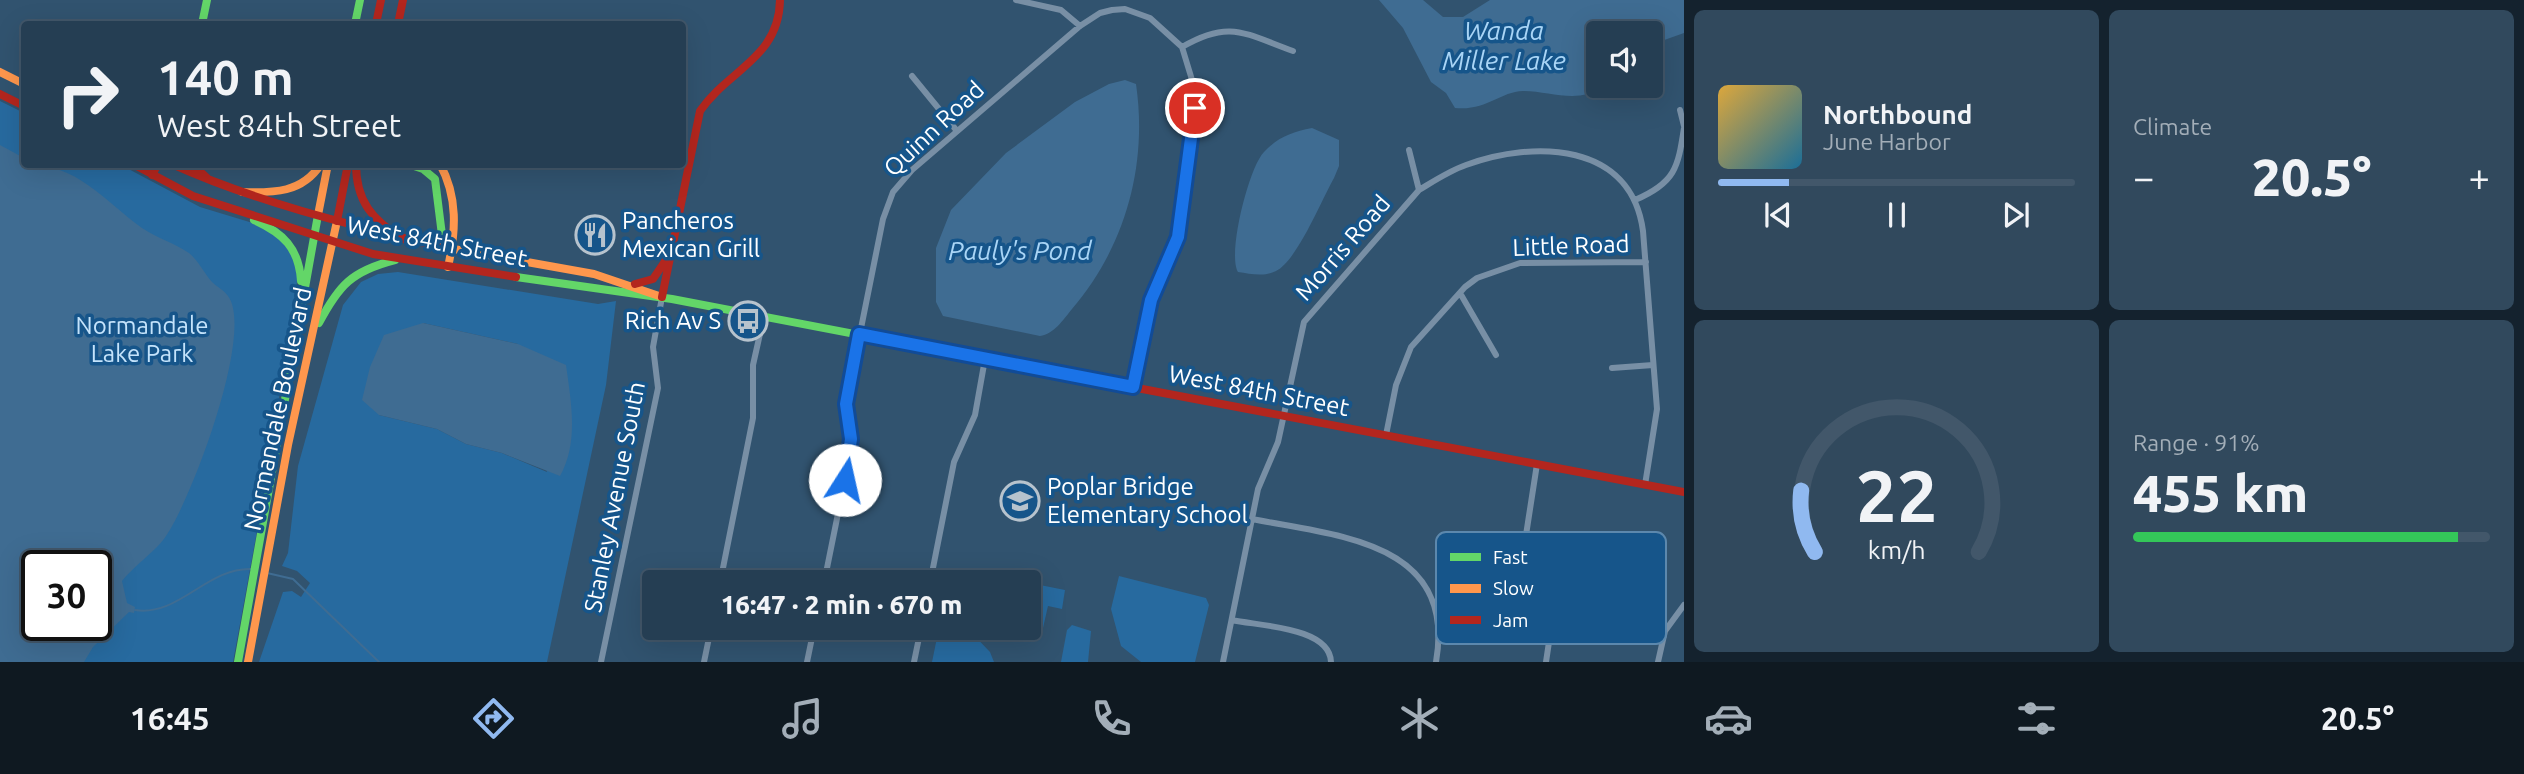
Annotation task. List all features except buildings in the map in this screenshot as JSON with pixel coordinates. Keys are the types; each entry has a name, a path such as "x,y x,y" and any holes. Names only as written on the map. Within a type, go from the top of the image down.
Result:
{"main road":[{"path":"203,21 207,0"},
{"path":"356,21 360,0"},
{"path":"376,21 380,0"},
{"path":"398,21 402,0"},
{"path":"662,297 700,111 716,91 770,44 780,19 780,0"},
{"path":"0,72 21,83"},
{"path":"0,94 21,104"},
{"name":"West 84th Street","path":"146,168 152,175 173,187 223,206 333,242 401,259 653,299 662,297"},
{"path":"152,175 156,168"},
{"name":"West 84th Street","path":"180,168 212,183 402,239 582,272 632,285 662,297 1684,492"},
{"path":"196,168 212,183"},
{"path":"242,192 290,191 305,184 318,168"},
{"name":"Normandale Boulevard","path":"262,559 300,304 327,168"},
{"name":"Normandale Boulevard","path":"237,662 314,332 347,168"},
{"path":"356,168 355,180 361,206 380,226 402,239"},
{"path":"420,168 435,178 442,235 449,249"},
{"path":"442,168 451,184 455,234 449,249 447,267"},
{"path":"223,206 279,231 290,240 301,267 300,304"},
{"path":"632,285 653,279 671,251"},
{"path":"314,332 332,298 350,275 369,266 401,259"},
{"name":"Normandale Boulevard","path":"247,662 257,584"}],"street":[{"path":"1016,0 1061,10 1080,26"},
{"name":"Quinn Road","path":"827,570 850,454 846,404 859,334 887,205 901,180 1080,26 1100,13 1125,9 1150,18 1182,47"},
{"path":"1133,387 1151,300 1173,253 1181,220 1196,93 1182,47 1208,33 1229,30 1293,51"},
{"path":"912,76 957,131"},
{"path":"1645,485 1657,424 1642,221 1635,200 1653,193 1669,180 1679,159 1684,127 1680,110"},
{"path":"1409,150 1419,190"},
{"name":"Morris Road","path":"1223,662 1262,477 1275,454 1304,322 1419,190 1450,172 1488,158 1523,153 1566,154 1595,160 1608,167 1628,187 1635,200"},
{"name":"Little Road","path":"1386,435 1395,385 1405,359 1420,336 1460,293 1491,271 1520,263 1646,262"},
{"path":"1460,293 1496,355"},
{"name":"Stanley Avenue South","path":"601,662 658,388 653,347 662,297"},
{"path":"723,570 753,418 753,365 764,316"},
{"path":"933,570 954,462 975,415 985,359"},
{"path":"1612,368 1653,365"},
{"path":"1526,532 1537,464"},
{"path":"1252,519 1374,544 1404,562 1421,583 1433,607 1436,624"},
{"path":"1666,630 1684,605"},
{"path":"1232,620 1318,638 1329,650 1331,662"},
{"path":"704,662 709,640"},
{"path":"807,662 812,640"},
{"path":"914,662 919,640"},
{"path":"1436,662 1439,644"},
{"path":"1546,662 1549,644"},
{"path":"1658,662 1662,644"}],"green space":[{"name":"Normandale Lake Park","path":"0,101 21,112 21,168 127,168 200,207 266,227 292,248 298,268 297,282 266,482 233,662 0,662"},
{"path":"398,272 598,304 616,301 606,385 547,662 259,662 283,592 292,591 301,597 310,583 297,571 282,566 288,553 298,466 343,305 361,282 378,274","holes":["423,323 518,344 547,472 502,453 466,444 437,429 379,415"]},
{"path":"1119,576 1206,598 1209,605 1195,662 1141,662 1121,646 1111,609"},
{"path":"1041,585 1065,590 1062,609 1048,606 1043,628"},
{"path":"1072,625 1091,631 1088,662 1061,662 1067,630"},
{"path":"937,640 979,640 990,652 994,662 932,662"}],"water":[{"name":"Wanda Miller Lake","path":"1379,0 1423,0 1443,17 1463,17 1490,0 1684,0 1684,33 1663,40 1663,21 1586,21 1586,94 1564,96 1514,92 1476,107 1466,108 1455,108 1446,93 1431,82 1403,28"},
{"name":"Pauly's Pond","path":"1125,80 1136,84 1139,115 1139,145 1128,204 1106,259 1062,322 1040,336 943,316 936,302 936,248 951,210 1006,153 1075,102 1109,84"},
{"path":"1312,128 1339,140 1339,166 1316,214 1292,255 1276,271 1262,274 1238,272 1235,262 1237,230 1246,192 1258,161 1269,147 1280,139"},
{"name":"Normandale Lake Park","path":"0,145 21,156 21,168 52,168 75,177 142,228 189,253 212,282 228,296 234,315 233,344 227,378 204,454 190,488 166,536 122,581 127,603 135,607 134,613 129,612 112,629 112,550 21,550 21,641 99,641 84,662 0,662"},
{"path":"423,323 518,344 566,365 572,436 570,450 560,476 502,453 466,444 437,429 379,415 362,400 370,367 384,335"}],"waterway":[{"path":"135,610 166,606 221,576 236,570 252,569"},
{"path":"267,573 293,579 379,662"}],"traffic: fast":[{"path":"203,21 207,0"},
{"path":"356,21 360,0"},
{"path":"420,168 435,179 442,235 449,249"},
{"path":"238,662 318,215"},
{"path":"254,220 273,230 288,243 297,259 301,281"},
{"path":"319,323 333,299 348,281 368,269 395,260"},
{"path":"516,277 672,299 1116,384"}],"traffic: slow":[{"path":"0,72 21,82"},
{"path":"242,192 276,191 296,186 318,168"},
{"path":"318,215 327,168"},
{"path":"442,168 450,189 454,214 448,267"},
{"path":"248,662 288,445 337,221"},
{"path":"437,246 594,274 662,297"}],"traffic: jam":[{"path":"377,21 381,0"},
{"path":"399,21 403,0"},
{"path":"662,297 700,111 762,50 777,20 780,0"},
{"path":"0,94 21,104"},
{"path":"140,168 193,196 373,254 516,277"},
{"path":"152,175 156,168"},
{"path":"181,168 269,201 437,246"},
{"path":"196,168 207,178"},
{"path":"337,221 347,168"},
{"path":"356,168 359,189 368,208 403,239"},
{"path":"635,284 653,279 668,257"},
{"path":"1116,384 1684,492"}],"place":[{"name":"Pancheros Mexican Grill","path":"595,235"},
{"name":"Rich Av S","path":"748,321"},
{"name":"Poplar Bridge Elementary School","path":"1020,501"}],"route":[{"path":"845,480 851,439 846,404 859,334 1133,387 1151,300 1178,237 1195,108"}]}
